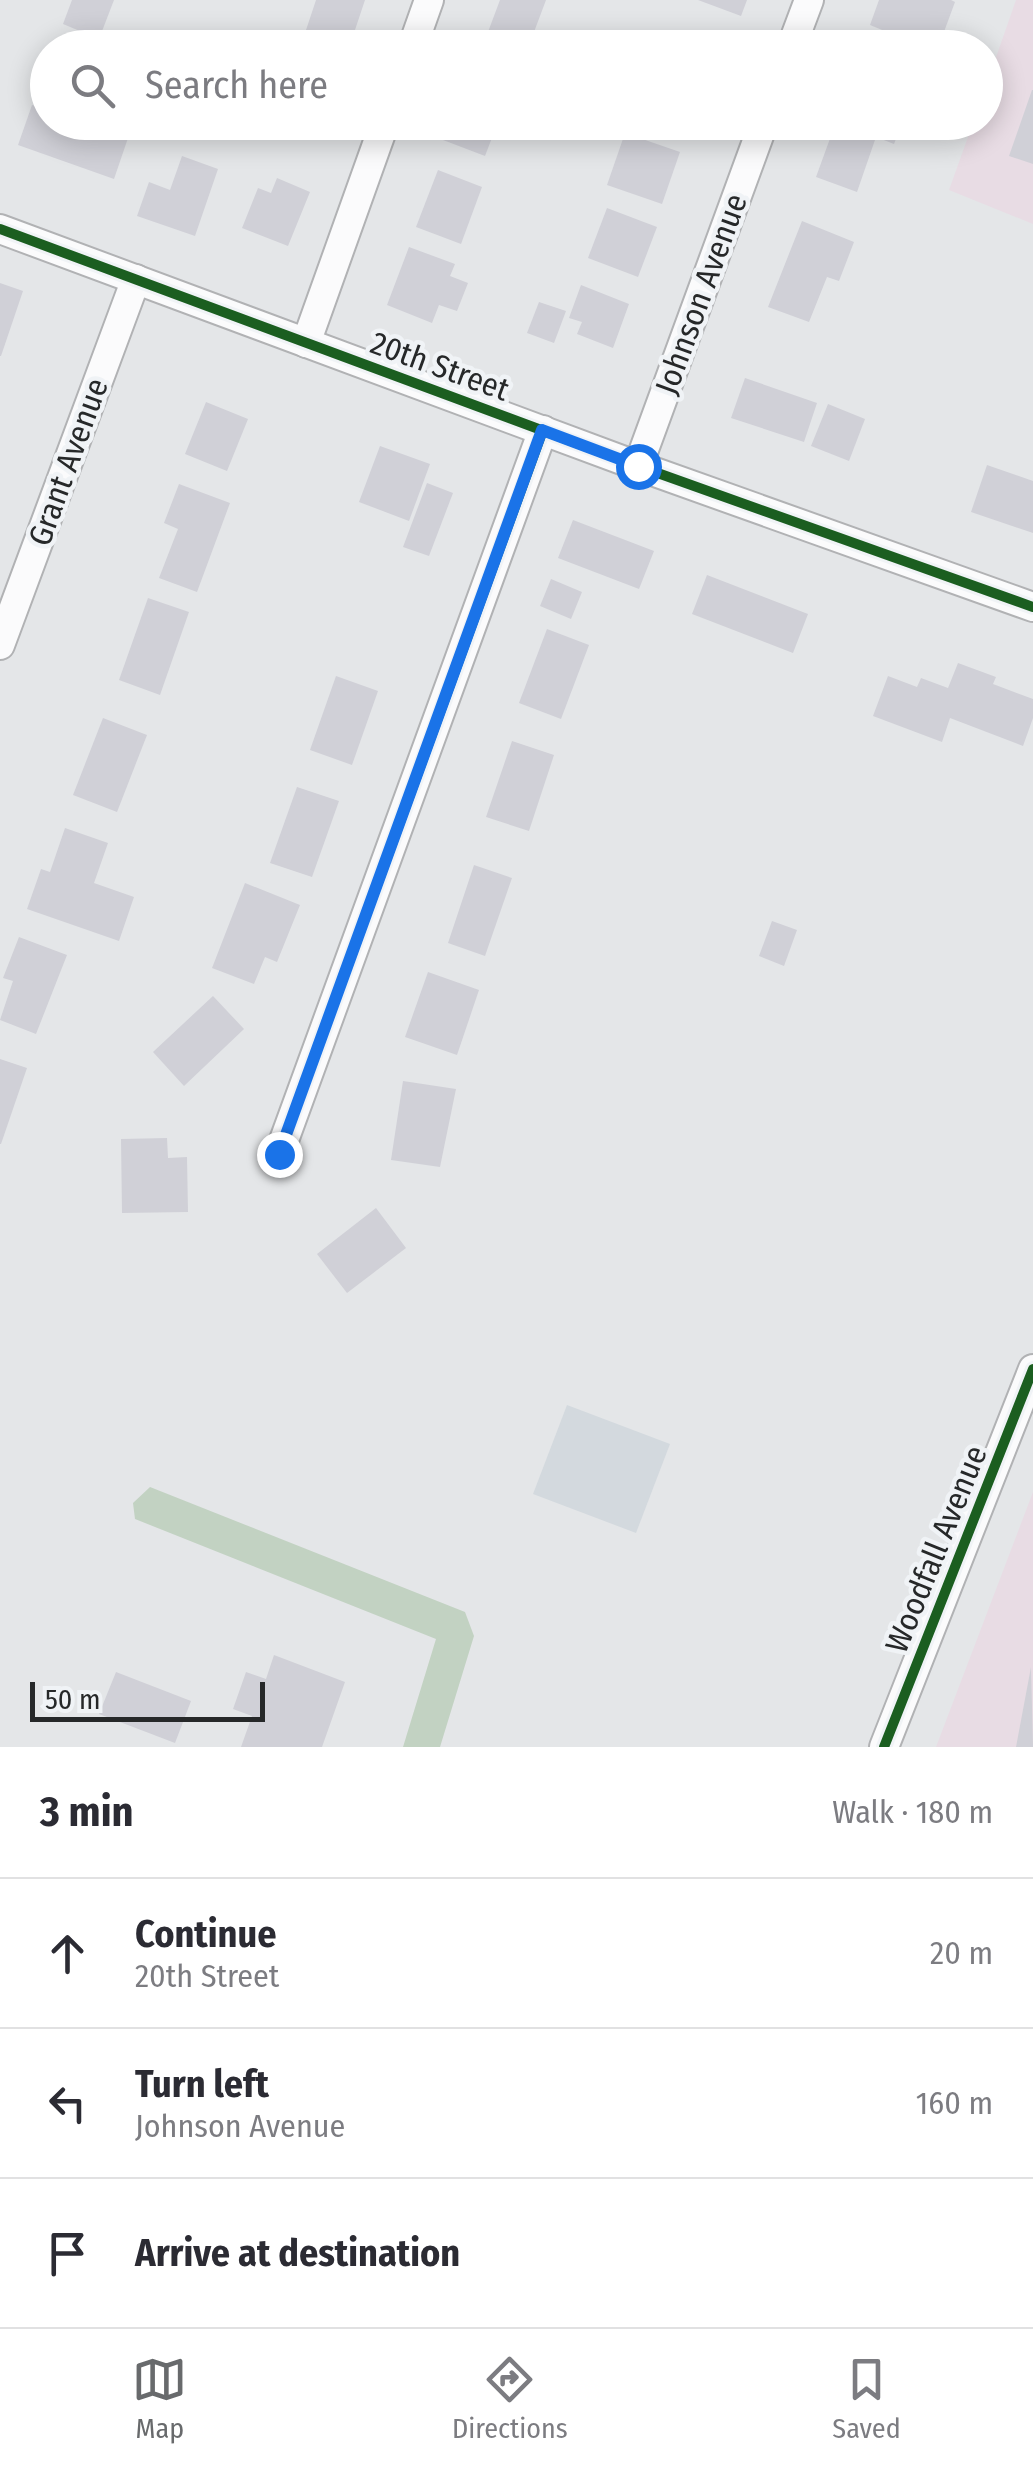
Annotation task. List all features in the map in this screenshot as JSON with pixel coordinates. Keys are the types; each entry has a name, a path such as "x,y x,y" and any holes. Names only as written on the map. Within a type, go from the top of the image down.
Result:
{"street":[{"path":"419,30 430,0"},
{"path":"797,30 808,0"},
{"path":"306,342 379,140"},
{"name":"Johnson Avenue","path":"638,466 757,140"},
{"name":"20th Street","path":"0,229 1033,608"},
{"name":"Grant Avenue","path":"0,645 136,279"},
{"path":"279,1154 542,430"},
{"name":"Woodfall Avenue","path":"884,1747 1033,1369"}],"shaded area":[{"path":"1016,0 1033,0 1033,224 949,190 967,140 1003,140 1003,37"},
{"path":"567,1405 670,1444 636,1533 533,1494"},
{"path":"1033,1492 1033,1747 936,1747"}],"green space":[{"path":"150,1487 465,1612 474,1636 440,1747 403,1747 436,1639 135,1519 133,1503"}],"building":[{"path":"72,0 114,0 102,30 77,30 63,24"},
{"path":"316,0 365,0 355,30 306,30"},
{"path":"500,0 546,0 535,30 489,30"},
{"path":"698,0 747,0 741,16"},
{"path":"879,0 955,2 945,30 882,30 870,25"},
{"path":"1033,90 1033,164 1009,156"},
{"path":"30,111 30,140 127,140 114,179 18,145"},
{"path":"443,140 491,140 485,156"},
{"path":"623,140 645,140 680,152 662,204 607,185"},
{"path":"829,140 875,140 857,192 816,177"},
{"path":"182,156 218,169 195,236 137,216 149,182 170,190"},
{"path":"438,170 482,187 461,244 416,227"},
{"path":"277,178 310,192 288,246 242,228 258,188 271,193"},
{"path":"607,208 657,227 638,277 588,258"},
{"path":"802,221 854,242 839,281 827,277 809,322 768,307"},
{"path":"409,247 455,264 450,276 468,283 457,311 439,305 432,323 387,305"},
{"path":"0,283 23,291 1,356 0,356"},
{"path":"581,285 629,304 613,348 577,334 582,322 569,318"},
{"path":"539,302 566,311 554,343 527,333"},
{"path":"745,378 817,403 804,442 731,418"},
{"path":"206,402 248,419 227,471 185,454"},
{"path":"828,404 865,419 849,461 811,446"},
{"path":"380,446 430,464 409,521 359,502"},
{"path":"987,465 1033,481 1033,533 971,512"},
{"path":"427,483 453,493 429,556 403,547"},
{"path":"179,484 230,503 197,592 159,578 178,529 164,523"},
{"path":"573,520 654,551 639,589 558,558"},
{"path":"707,575 808,614 793,653 692,614"},
{"path":"551,579 582,592 571,619 540,606"},
{"path":"148,598 189,612 160,695 119,680"},
{"path":"547,629 589,645 561,719 519,703"},
{"path":"958,663 996,677 993,684 1033,699 1033,718 1023,746 950,718 942,742 873,716 888,676 917,687 921,678 948,688"},
{"path":"336,676 378,691 352,765 310,750"},
{"path":"103,718 147,735 117,812 73,795"},
{"path":"512,741 554,755 529,831 486,817"},
{"path":"297,787 339,801 312,877 270,863"},
{"path":"65,828 108,843 94,883 134,897 119,941 27,909 41,869 50,872"},
{"path":"474,865 512,878 485,956 448,943"},
{"path":"245,883 300,905 277,962 265,957 254,984 212,968"},
{"path":"772,921 797,930 784,966 759,956"},
{"path":"19,937 67,955 36,1034 0,1020 13,981 3,978"},
{"path":"428,972 479,990 457,1055 405,1037"},
{"path":"213,996 244,1029 184,1086 153,1052"},
{"path":"0,1059 27,1068 1,1144 0,1144"},
{"path":"403,1081 456,1089 440,1167 391,1160"},
{"path":"167,1138 168,1158 187,1157 188,1212 122,1213 121,1139"},
{"path":"376,1208 406,1248 347,1293 317,1254"},
{"path":"274,1655 345,1682 322,1747 241,1747 252,1716 233,1709 246,1672 266,1679"},
{"path":"1031,1667 1033,1747 1016,1747"},
{"path":"116,1672 191,1701 175,1743 99,1714"}],"cycle path":[{"path":"0,229 638,466 1033,607"},
{"path":"279,1154 543,430"},
{"path":"884,1747 1033,1369"}],"route":[{"path":"279,1154 542,430 638,466"}]}
